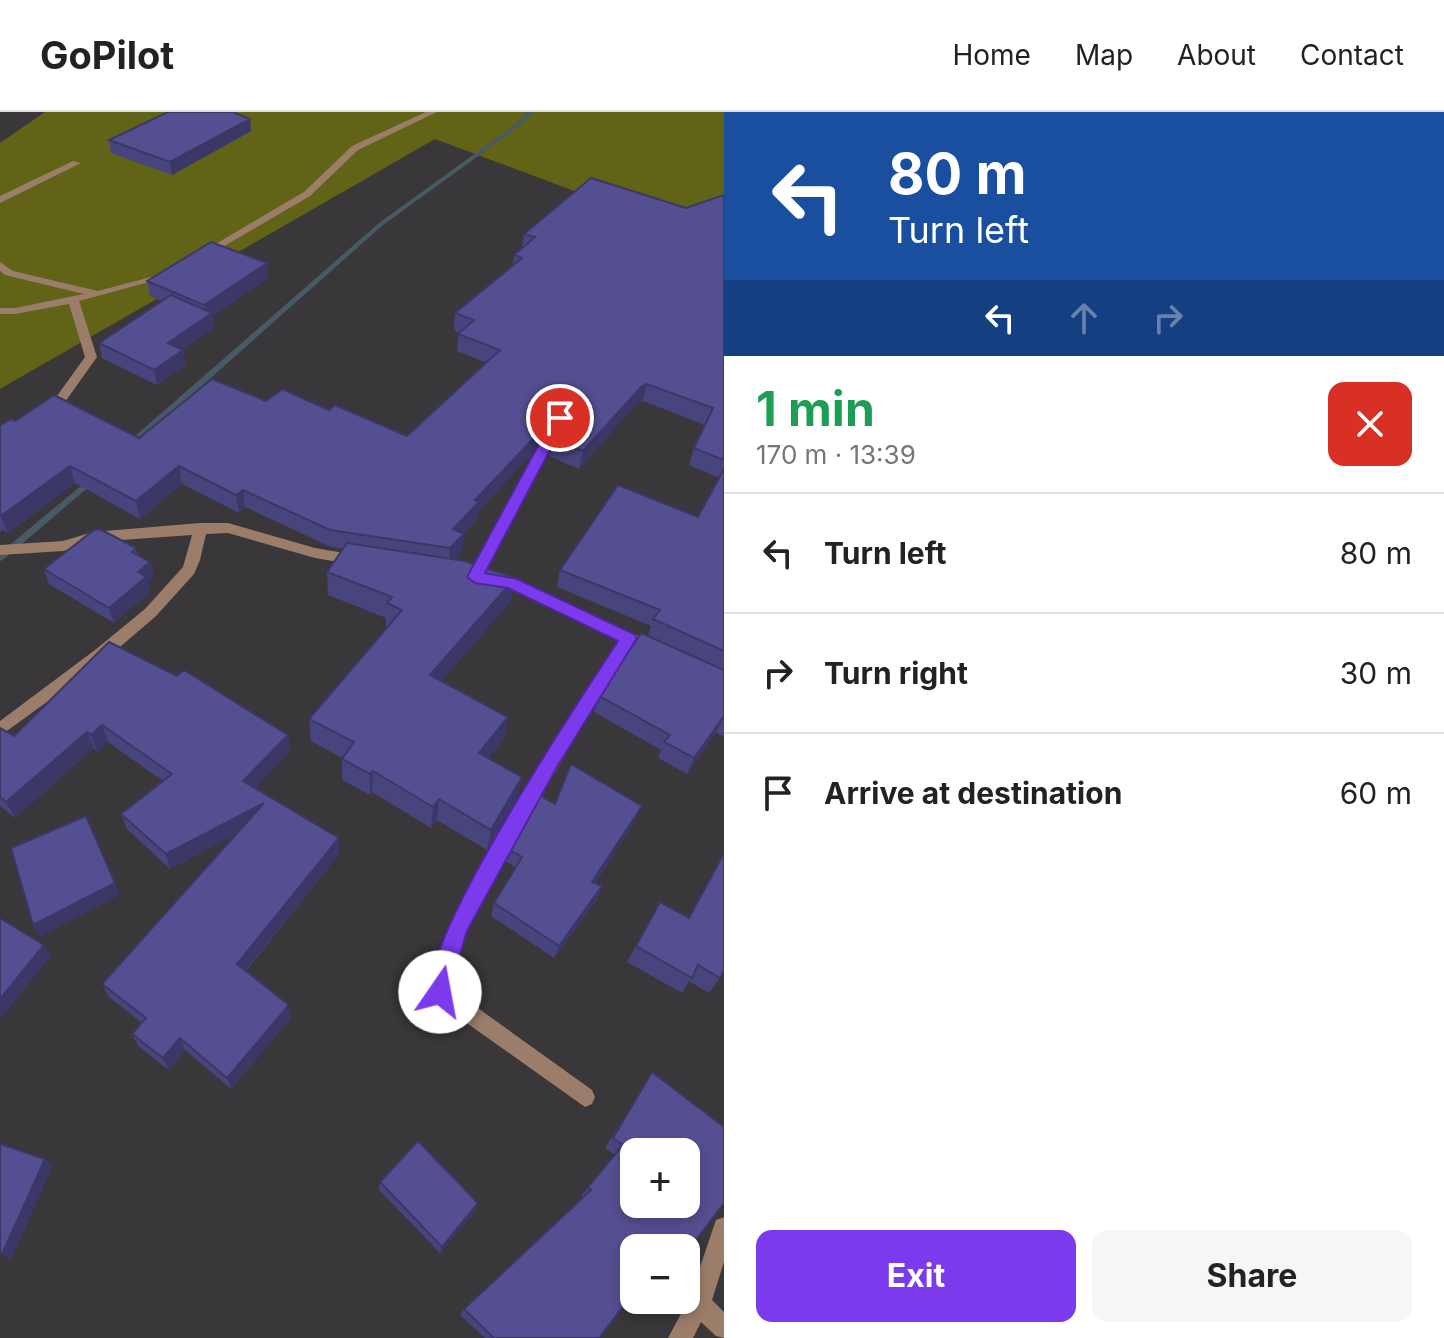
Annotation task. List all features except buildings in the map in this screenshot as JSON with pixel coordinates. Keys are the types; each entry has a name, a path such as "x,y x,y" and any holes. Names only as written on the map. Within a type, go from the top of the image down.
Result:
{"street":[{"path":"0,311 73,300 162,278 307,194 355,148 433,112"},
{"path":"0,200 76,163"},
{"path":"0,265 9,273 100,294"},
{"path":"35,417 61,399 91,357 73,300"},
{"path":"560,418 468,576 512,583 669,656"},
{"path":"0,730 123,634 162,598 191,567 200,528"},
{"path":"0,550 63,546 93,537 228,528 315,553 374,563"},
{"path":"585,1097 440,992 446,959 458,928 573,723 628,638"},
{"path":"700,1301 724,1228"},
{"path":"700,1305 724,1328"},
{"path":"680,1338 693,1314"}],"shaded area":[{"path":"45,112 724,112 724,247 435,139 0,389 0,143"}],"waterway":[{"path":"130,445 381,224 515,127 530,112"},
{"path":"0,558 94,478"}],"route":[{"path":"440,992 446,959 458,928 497,854 573,723 628,638 512,583 475,577 560,418"}]}
